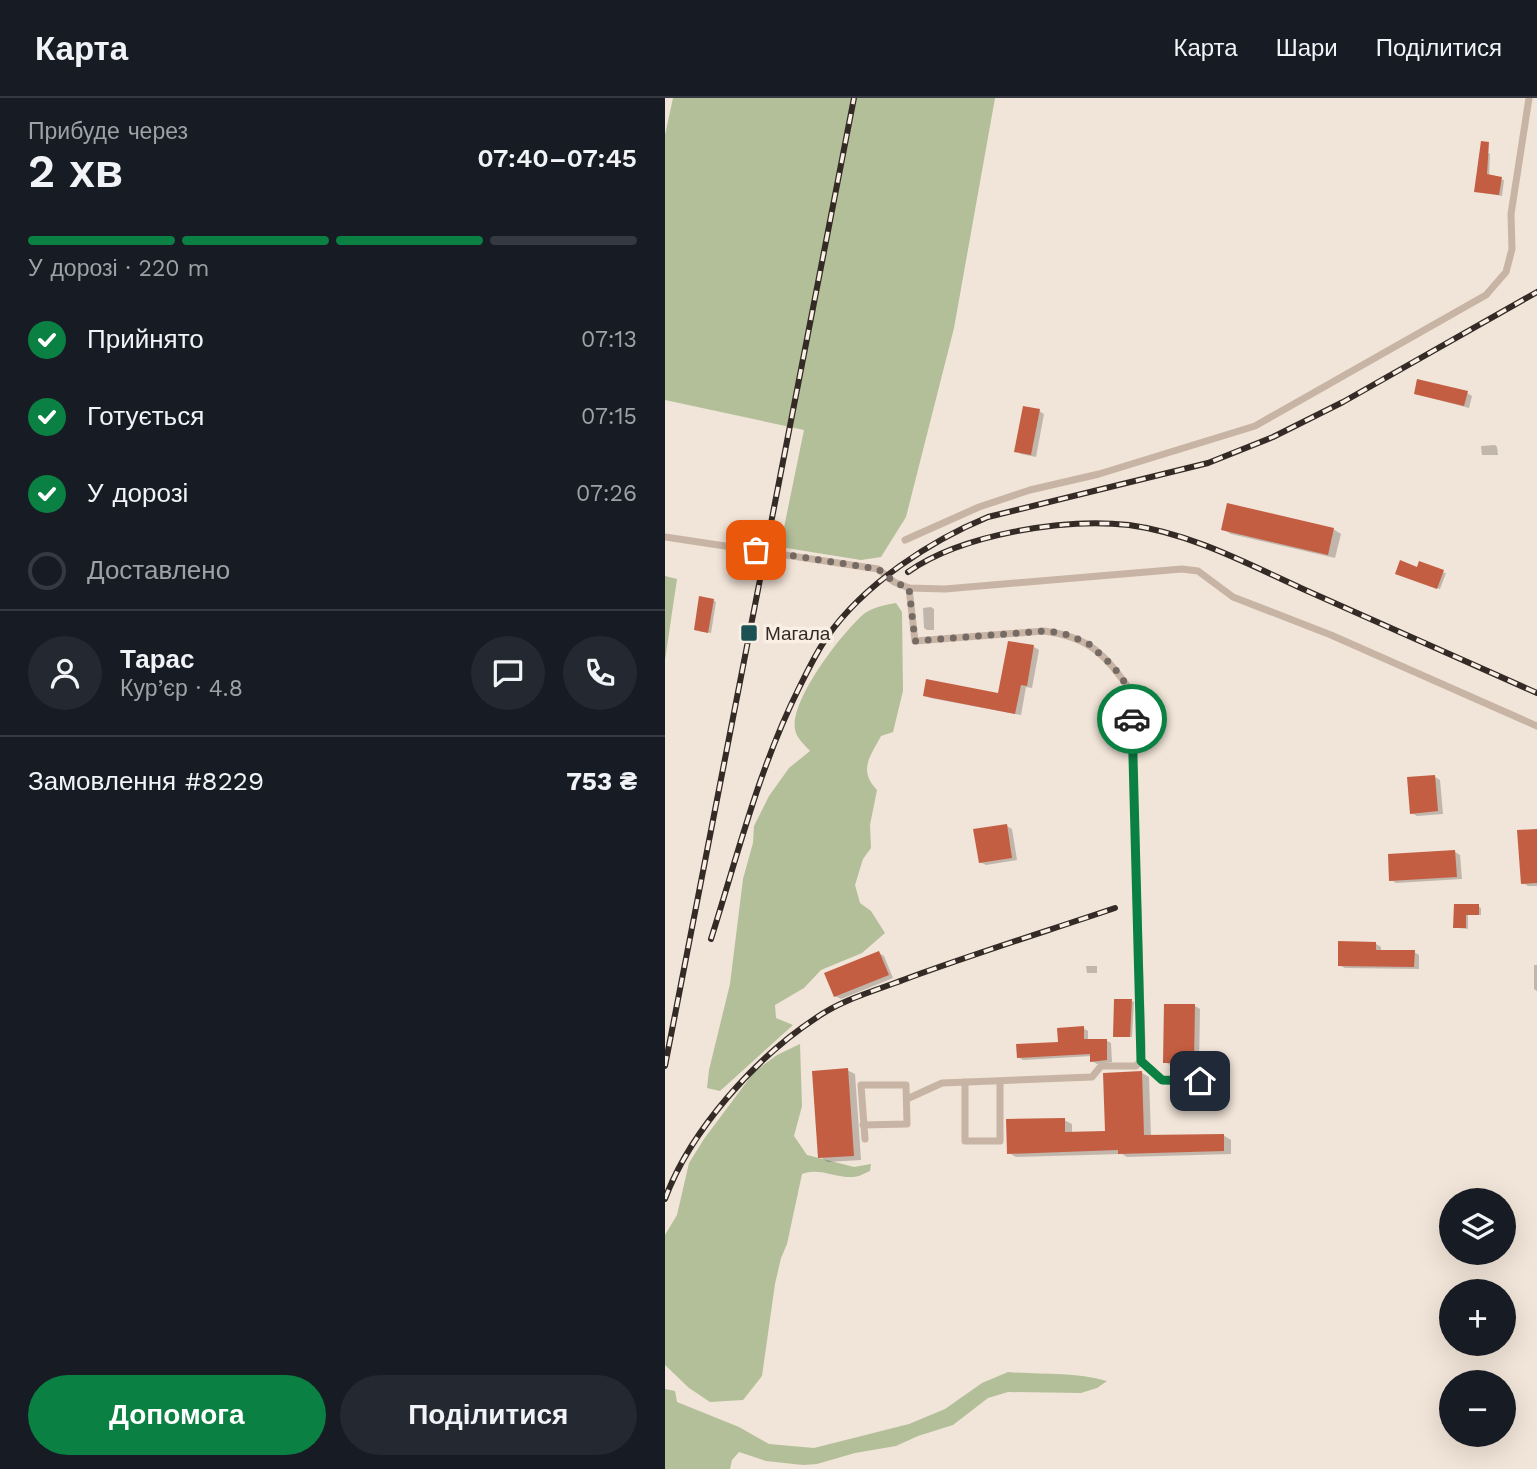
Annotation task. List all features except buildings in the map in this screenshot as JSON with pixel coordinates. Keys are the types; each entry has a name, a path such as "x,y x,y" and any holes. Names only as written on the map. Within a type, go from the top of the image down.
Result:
{"lane":[{"path":"905,540 979,506 1030,490 1099,474 1255,426 1486,295 1506,272 1512,249 1511,214 1529,98"},
{"path":"665,537 878,569 894,582 909,588 945,589 1182,569 1198,572 1233,597 1331,635 1537,726"},
{"path":"909,588 915,641 1044,631 1062,633 1088,643 1113,666 1131,691 1141,1061 1162,1080 1200,1081"},
{"path":"907,1099 942,1083 1092,1077 1101,1066 1136,1066 1141,1061"},
{"path":"965,1082 965,1141 1000,1141 1000,1081"},
{"path":"863,1125 907,1124 906,1085 861,1085 863,1125 865,1139"}],"green space":[{"path":"673,98 995,98 954,328 906,517 881,557 861,560 780,547 804,430 665,400 665,135"},
{"path":"665,576 677,579 665,660"},
{"path":"896,603 902,612 903,691 893,732 881,736 868,763 868,776 877,790 870,825 871,848 863,859 855,885 860,903 871,911 885,933 862,953 821,970 804,988 775,1005 776,1018 793,1025 720,1091 707,1088 730,984 743,879 753,843 754,826 769,796 789,768 810,751 795,729 801,701 820,667 855,622 872,609"},
{"path":"800,1044 802,1106 794,1136 807,1155 854,1167 871,1164 870,1171 853,1177 821,1172 802,1174 787,1244 775,1284 762,1376 743,1400 710,1402 689,1388 665,1365 665,1235 677,1215 689,1163 704,1139 754,1072 777,1055"},
{"path":"1008,1372 1070,1375 1107,1381 1097,1388 1081,1393 1008,1392 988,1398 953,1425 896,1446 855,1453 817,1464 766,1461 739,1452 732,1460 730,1469 665,1469 665,1389 675,1391 677,1402 739,1427 769,1444 814,1448 909,1424 945,1409 982,1383"}],"railway":[{"path":"665,1066 854,98"},
{"path":"711,939 761,780 799,688 827,637 842,618 879,582 944,538 988,517 1208,463 1273,437 1343,402 1537,292"},
{"path":"908,572 956,548 1014,532 1103,523 1152,529 1218,551 1537,693"},
{"path":"665,1199 691,1148 727,1098 793,1034 826,1012 858,996 929,970 1115,908"}],"way so far":[{"path":"756,550 878,569 894,582 909,588 915,641 1044,631 1062,633 1088,643 1113,666 1131,691 1132,719"}],"place":[{"name":"Магала","path":"749,633"}],"route":[{"path":"1132,719 1141,1061 1162,1080 1200,1081"}]}
